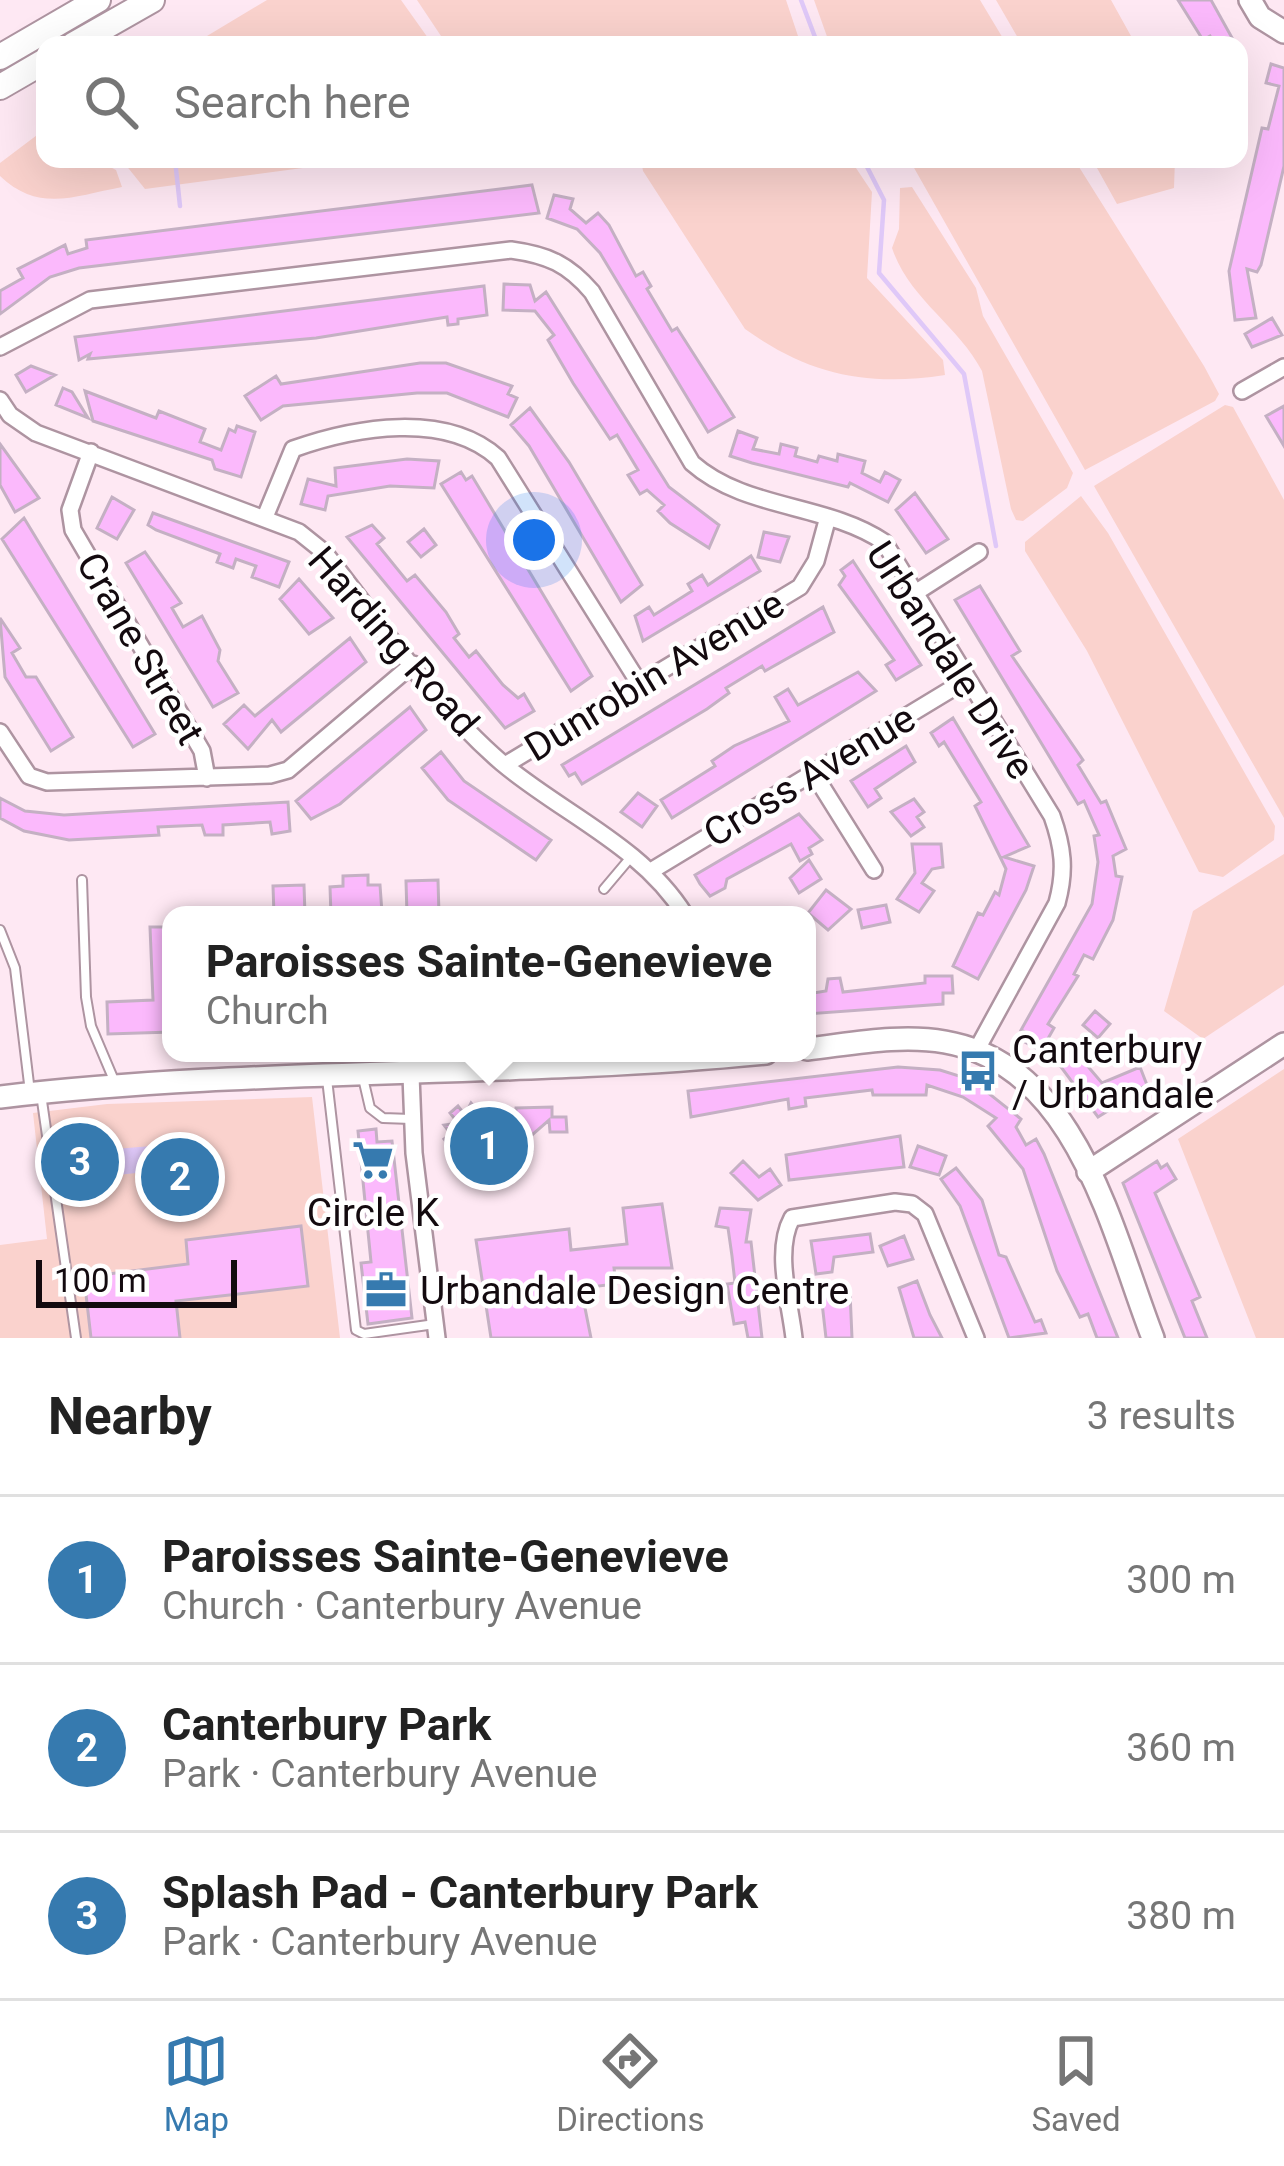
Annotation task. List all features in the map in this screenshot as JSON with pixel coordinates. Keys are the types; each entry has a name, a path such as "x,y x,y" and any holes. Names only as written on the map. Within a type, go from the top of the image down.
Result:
{"main road":[{"path":"50,36 98,0"},
{"path":"90,36 152,0"},
{"path":"0,57 36,43"},
{"path":"0,87 36,66"}],"street":[{"path":"1250,0 1260,17 1284,32"},
{"name":"Urbandale Drive","path":"0,347 90,300 511,250 544,254 572,268 592,292 692,463 714,483 858,524 884,542 1052,816 1062,844 1064,876 1057,903 976,1051"},
{"path":"1243,391 1284,367"},
{"name":"Harding Road","path":"0,400 10,415 36,433 266,517 324,552 413,664 505,765 651,871 678,906"},
{"path":"266,517 292,449 321,439 416,428 446,428 476,438 499,458 639,683"},
{"name":"Crane Street","path":"91,452 70,510 73,530 202,751 207,778"},
{"name":"Dunrobin Avenue","path":"505,765 800,587 816,561 828,517"},
{"path":"915,592 979,552"},
{"path":"0,732 29,776 47,782 207,778 288,770 413,664"},
{"name":"Cross Avenue","path":"651,871 968,679"},
{"path":"814,774 874,870"},
{"path":"816,1048 912,1039 976,1051 1052,1104 1088,1172 1154,1338"},
{"path":"1088,1172 1284,1044"},
{"path":"0,1097 616,1062"},
{"path":"411,1075 436,1331"},
{"path":"794,1338 784,1247 792,1218 895,1202 912,1204 925,1214 976,1338"}],"lane":[{"path":"604,890 632,856"},
{"path":"82,880 86,997 91,1026 116,1087"},
{"path":"0,930 15,968 76,1338"},
{"path":"363,1076 370,1108 383,1118 412,1119"},
{"path":"327,1078 356,1330 364,1334 436,1331"}],"shaded area":[{"path":"267,0 401,0 427,36 207,36"},
{"path":"417,0 786,0 798,36 441,36"},
{"path":"814,0 980,0 1002,36 827,36"},
{"path":"996,0 1111,0 1131,36 1017,36"},
{"path":"36,136 36,168 112,168 122,187 43,198 29,195 0,176 0,163"},
{"path":"128,168 302,168 145,189"},
{"path":"856,168 872,192 867,278 943,360 945,375 890,379 840,374 792,357 745,329 643,171"},
{"path":"914,168 1080,168 1204,366 1219,394 1215,401 1085,470"},
{"path":"1097,168 1175,168 1174,188 1117,204"},
{"path":"912,187 976,288 983,316 1073,473 1067,488 1023,521 1016,520 1011,509 982,371 910,282 892,248 899,229 900,188"},
{"path":"1225,405 1233,407 1284,500 1284,818 1094,486"},
{"path":"1081,496 1108,533 1275,826 1274,840 1223,877 1199,872 1087,651 1025,551 1025,542"},
{"path":"1284,854 1284,985 1203,1039 1164,1011 1193,911"},
{"path":"1284,1069 1284,1338 1256,1338 1178,1139"},
{"path":"312,1097 340,1338 0,1338 0,1245 47,1239 33,1113 107,1104"},
{"path":"152,1146 154,1171 118,1175 115,1149"}],"building":[{"path":"1178,0 1211,0 1231,36 1200,36"},
{"path":"1271,64 1284,68 1284,166 1261,265 1257,272 1247,269 1256,318 1235,320 1229,271 1262,128 1268,129 1279,86 1266,83"},
{"path":"532,185 539,213 79,268 50,277 0,314 0,291 23,278 18,269 65,245 68,254 87,248 86,240"},
{"path":"554,195 573,199 570,209 586,223 598,213 609,225 636,276 643,272 651,286 647,289 672,331 677,328 734,417 708,432 600,253 577,229 547,218"},
{"path":"504,284 530,285 535,301 546,292 669,487 719,525 709,548 670,523 658,511 664,505 647,490 640,494 628,475 638,470 617,435 610,439 573,383 548,340 554,335 535,311 503,310"},
{"path":"484,286 487,315 458,319 458,324 448,325 447,317 316,338 88,359 90,354 79,360 75,337"},
{"path":"1272,318 1282,335 1252,347 1245,334"},
{"path":"446,363 512,386 508,394 517,398 508,417 447,393 417,393 283,406 261,420 245,396 276,376 281,384"},
{"path":"31,366 55,375 26,392 16,375"},
{"path":"63,388 72,392 88,418 56,405"},
{"path":"85,391 156,418 159,411 205,429 200,442 221,450 229,429 235,432 237,426 255,432 241,477 215,469 212,460 93,421"},
{"path":"1284,406 1284,446 1266,416"},
{"path":"530,408 569,462 642,585 621,602 529,446 511,425"},
{"path":"738,431 757,438 753,449 779,454 781,444 797,448 795,456 817,462 819,456 837,461 838,454 865,461 862,473 880,482 885,472 900,480 888,502 850,483 848,487 752,463 730,456"},
{"path":"0,444 39,498 15,512 0,485"},
{"path":"407,459 439,461 434,488 390,486 328,496 325,510 301,504 308,479 336,486 335,468"},
{"path":"461,472 466,480 472,476 592,676 571,691 441,484"},
{"path":"915,493 948,539 926,553 896,510"},
{"path":"112,497 134,510 117,539 97,528"},
{"path":"153,513 289,562 279,587 252,577 256,566 236,559 233,568 217,562 220,554 156,530 148,525"},
{"path":"24,518 155,734 133,747 2,539"},
{"path":"372,525 384,538 377,544 407,581 415,575 446,612 459,634 454,638 469,657 476,651 503,685 518,698 524,694 534,711 505,728 347,537"},
{"path":"424,529 436,545 421,557 408,542"},
{"path":"764,532 789,537 780,562 758,557"},
{"path":"145,552 181,603 172,608 183,627 202,616 220,650 218,661 238,693 213,707 126,563"},
{"path":"751,556 760,571 643,641 635,616 649,607 654,615 692,591 688,584 702,575 708,585"},
{"path":"853,561 921,665 896,680 886,665 894,660 839,585 845,576 841,570"},
{"path":"299,579 333,618 309,634 280,599"},
{"path":"980,586 1020,651 1012,656 1083,760 1078,765 1101,803 1106,801 1126,849 1113,856 1116,876 1122,877 1113,920 1093,959 1084,955 1074,974 1078,976 1048,1024 1054,1028 1041,1051 1021,1040 1025,1032 1021,1030 1092,904 1098,862 1094,836 1099,835 1084,801 1078,804 955,600"},
{"path":"823,607 834,632 765,671 762,666 726,688 729,693 707,709 582,784 562,765"},
{"path":"0,618 20,648 12,653 26,677 36,677 73,737 51,751 5,677"},
{"path":"350,638 366,662 281,732 272,720 248,749 224,724 244,705 255,716"},
{"path":"858,672 876,691 672,818 661,800 715,766 712,761 734,746 789,721 775,697 788,689 798,705"},
{"path":"410,707 426,730 340,804 311,819 296,801"},
{"path":"953,718 1029,846 1004,857 1034,866 978,979 953,966 978,913 983,915 995,892 999,895 1006,869 975,806 981,802 944,742 939,746 931,733"},
{"path":"906,746 915,762 875,789 881,798 868,807 851,781"},
{"path":"441,752 464,781 551,840 536,860 448,800 422,768"},
{"path":"638,793 657,806 642,827 621,812"},
{"path":"0,798 25,811 64,815 288,802 290,831 272,834 270,822 223,825 223,835 205,835 202,825 158,827 159,835 69,840 24,831 0,818"},
{"path":"914,799 924,812 917,817 924,827 911,836 891,812"},
{"path":"799,814 822,840 809,848 812,854 800,861 791,844 727,879 725,888 710,896 700,884 695,875"},
{"path":"912,844 941,844 943,867 932,869 922,883 934,891 919,912 897,899 915,873"},
{"path":"809,860 821,879 799,893 790,878"},
{"path":"368,875 368,885 380,885 382,906 331,906 330,887 343,886 343,876"},
{"path":"438,880 439,906 407,906 406,881"},
{"path":"304,885 305,906 274,906 273,886"},
{"path":"826,890 851,909 828,930 816,920 813,906"},
{"path":"886,905 890,922 862,928 858,910"},
{"path":"150,927 162,927 162,1032 108,1034 107,1002 153,1000"},
{"path":"925,976 952,976 953,993 943,993 943,1004 816,1013 816,993 826,991 828,979 840,978 843,992 925,983"},
{"path":"1095,1011 1110,1024 1098,1038 1083,1025"},
{"path":"1073,1049 1102,1083 1140,1067 1147,1085 1139,1089 1142,1098 1125,1105 1124,1101 1098,1117 1058,1063"},
{"path":"898,1067 940,1070 972,1080 1021,1119 1016,1127 1026,1145 1036,1139 1044,1154 1118,1338 1097,1338 1088,1314 1080,1317 1057,1271 1023,1169 988,1126 996,1118 963,1097 927,1085 926,1095 873,1095 872,1090 805,1098 806,1106 789,1109 788,1099 691,1117 688,1091"},
{"path":"471,1103 478,1112 484,1106 514,1143 516,1108 552,1107 552,1117 566,1117 567,1132 550,1132 549,1120 525,1141 532,1151 485,1189 444,1139 451,1134 444,1125 458,1123 450,1113 458,1106 465,1115"},
{"path":"376,1129 377,1142 392,1141 412,1318 368,1324 361,1263 371,1262 358,1131"},
{"path":"900,1136 904,1167 789,1180 786,1155"},
{"path":"918,1146 946,1156 939,1175 910,1167"},
{"path":"743,1161 759,1177 770,1169 781,1185 758,1200 731,1173"},
{"path":"1157,1161 1161,1168 1167,1164 1176,1179 1155,1193 1200,1297 1192,1301 1207,1338 1185,1338 1123,1183"},
{"path":"956,1168 982,1200 999,1255 1006,1257 1035,1322 1041,1320 1046,1333 1009,1338 960,1206 941,1179"},
{"path":"662,1204 672,1268 614,1268 616,1284 581,1288 591,1338 491,1338 476,1240 569,1229 571,1250 627,1244 623,1208"},
{"path":"720,1208 751,1210 746,1242 751,1242 762,1338 748,1338 745,1322 734,1324 727,1284 735,1283 732,1256 728,1228 716,1226"},
{"path":"301,1226 308,1286 176,1301 180,1338 91,1338 84,1277 188,1264 186,1240"},
{"path":"870,1234 873,1252 834,1257 832,1272 816,1274 811,1241"},
{"path":"904,1236 913,1259 888,1266 880,1246"},
{"path":"917,1281 942,1338 914,1338 899,1288"},
{"path":"850,1292 852,1338 826,1338 821,1294"}],"waterway":[{"path":"801,0 815,36"},
{"path":"868,168 884,200 879,273 964,374 996,546"},
{"path":"176,169 180,206"}],"place":[{"name":"Canterbury / Urbandale","path":"978,1071"},
{"name":"Paroisses Sainte-Genevieve","path":"489,1146"},
{"name":"Circle K","path":"373,1160"},
{"name":"Splash Pad - Canterbury Park","path":"80,1162"},
{"name":"Canterbury Park","path":"180,1177"},
{"name":"Urbandale Design Centre","path":"386,1290"}]}
